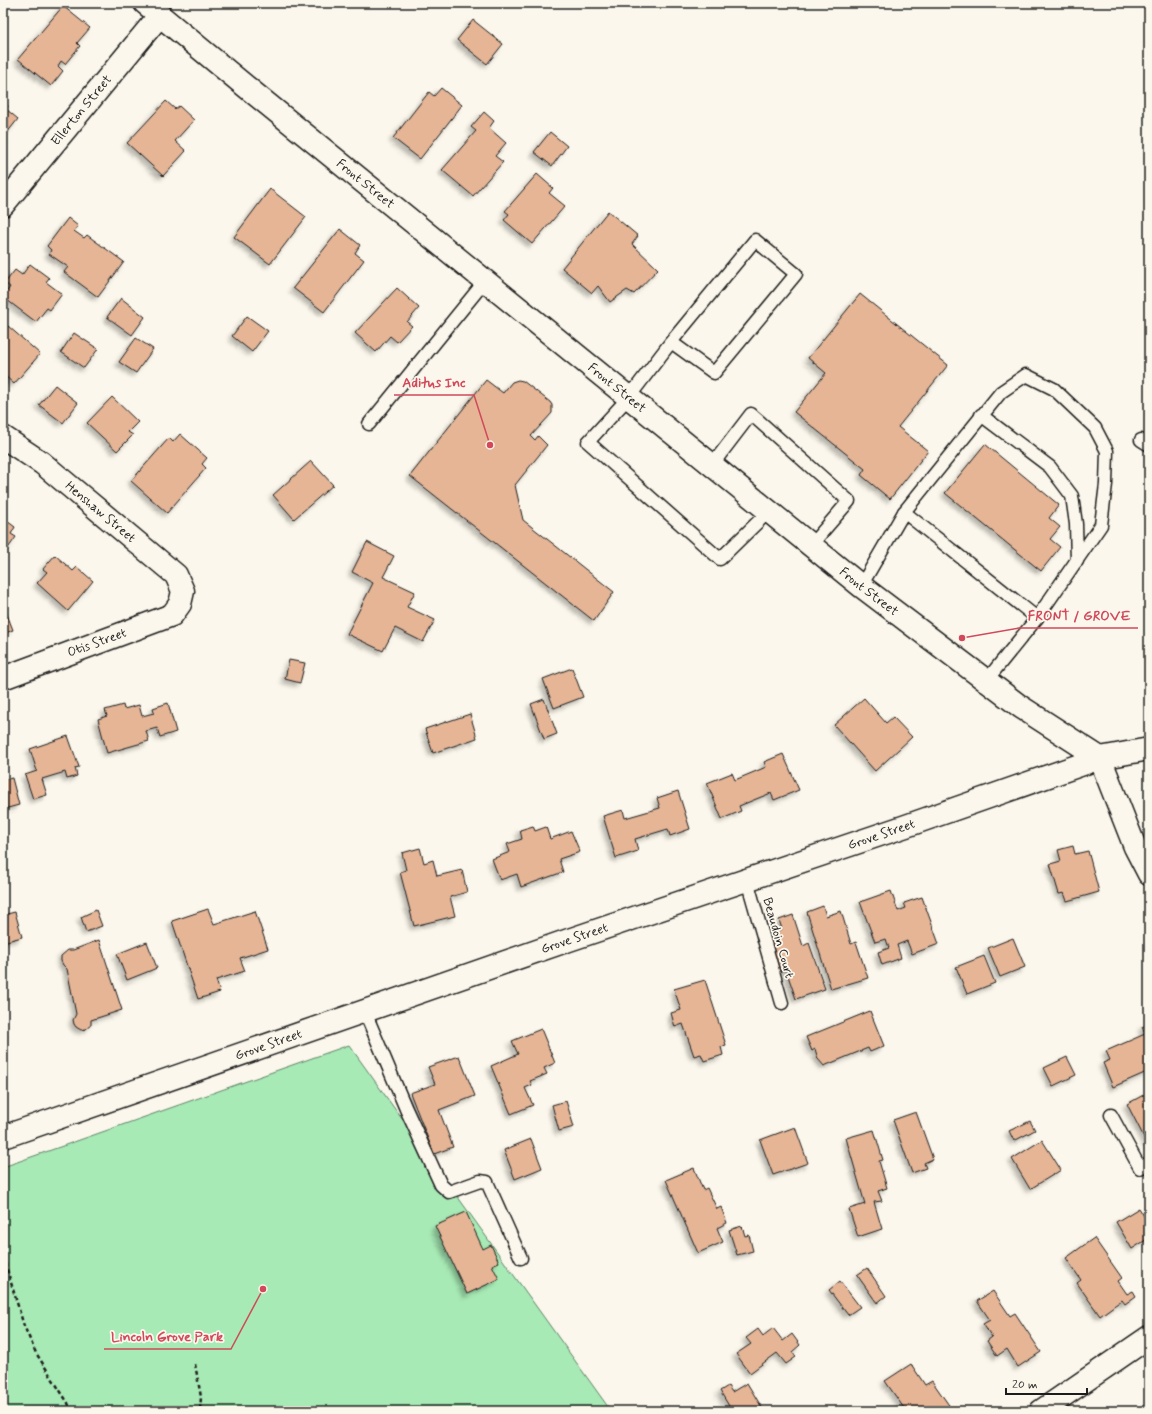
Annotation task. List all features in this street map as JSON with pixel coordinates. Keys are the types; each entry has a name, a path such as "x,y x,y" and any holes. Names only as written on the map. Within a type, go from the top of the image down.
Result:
{"main road":[{"name":"Ellerton Street","path":"3,205 152,9"},
{"name":"Front Street","path":"152,9 861,586 1021,707 1100,758"},
{"name":"Henshaw Street","path":"3,437 42,463 176,575 183,591 181,598"},
{"name":"Otis Street","path":"3,678 172,615 180,604 181,598"},
{"name":"Grove Street","path":"3,1137 1100,758 1149,750"},
{"path":"1100,758 1135,847 1149,874"},
{"path":"1041,1411 1149,1337"}],"lane":[{"path":"671,342 714,373 796,274 755,240 671,342 629,397 588,442 720,559 769,511"},
{"path":"369,424 485,281"},
{"path":"861,586 904,512 1001,392 1026,375 1054,389 1095,428 1107,451 1106,484 1102,525 1037,618 986,681"},
{"path":"712,465 751,414 849,501 811,545"},
{"path":"981,415 1050,467 1072,496 1076,524 1077,561"},
{"path":"904,512 1037,618"},
{"name":"Beaudoin Court","path":"747,880 782,1003"},
{"path":"365,1012 406,1109 441,1185 449,1192 480,1181 487,1182 520,1258"},
{"path":"1111,1115 1140,1168 1149,1163"}],"path":[{"path":"3,1256 24,1326 36,1353 68,1403 71,1411"},
{"path":"195,1364 201,1397 200,1411"}],"green space":[{"path":"349,1045 611,1411 3,1411 3,1167"}],"building":[{"path":"63,6 90,28 77,43 80,46 65,64 61,61 58,66 63,71 51,86 18,59"},
{"path":"473,20 503,44 487,64 457,40"},
{"path":"441,88 462,105 420,159 393,138 429,92 434,96"},
{"path":"166,101 175,109 179,106 194,120 175,141 186,151 163,176 127,143"},
{"path":"3,102 8,106 6,109 18,119 3,138"},
{"path":"484,112 494,121 489,128 506,143 495,156 503,162 473,196 442,170 476,131 471,127"},
{"path":"550,132 567,146 552,166 534,152"},
{"path":"537,174 553,188 549,193 565,206 532,244 504,220 509,214 505,211"},
{"path":"270,189 306,217 270,264 234,237"},
{"path":"608,211 638,236 632,244 658,269 634,294 627,290 610,302 598,286 592,293 562,268"},
{"path":"68,218 78,226 74,231 84,238 87,235 124,262 98,297 64,272 68,267 49,254 51,250 47,246"},
{"path":"340,229 360,245 355,253 364,260 324,312 293,288"},
{"path":"30,264 49,278 46,282 62,294 50,310 47,308 36,322 3,297 10,287 5,283 15,270 22,275"},
{"path":"397,288 419,308 407,322 412,326 397,342 390,336 376,352 355,333"},
{"path":"860,294 948,365 898,427 928,451 890,499 861,475 865,469 794,412 826,373 808,358"},
{"path":"121,298 145,317 132,335 107,317"},
{"path":"247,316 268,331 252,352 232,336"},
{"path":"8,326 40,354 14,384 3,374 3,329 4,330"},
{"path":"74,333 98,349 84,368 61,352"},
{"path":"136,338 153,349 136,373 119,362"},
{"path":"486,380 503,393 512,382 518,380 523,381 552,405 552,413 531,436 535,440 538,436 547,445 515,485 523,520 614,592 594,621 410,476"},
{"path":"55,385 78,403 63,423 39,405"},
{"path":"112,397 138,422 128,432 133,435 117,451 87,423"},
{"path":"180,434 207,458 202,464 206,468 167,513 131,481 169,438 173,442"},
{"path":"985,444 1059,505 1049,518 1060,527 1050,539 1060,547 1041,571 945,493"},
{"path":"311,461 333,485 294,519 273,495"},
{"path":"3,518 15,527 11,534 16,537 6,551 3,548"},
{"path":"367,542 394,556 383,577 415,592 407,607 435,620 423,642 395,628 383,651 347,634 373,583 352,572"},
{"path":"55,555 73,571 77,567 93,581 68,611 37,583 47,572 43,569"},
{"path":"3,604 13,630 3,634"},
{"path":"289,660 305,663 300,683 285,679"},
{"path":"572,668 583,697 554,708 543,679"},
{"path":"864,698 886,723 893,717 912,737 875,771 834,725"},
{"path":"544,699 557,734 544,739 531,704"},
{"path":"168,703 176,732 160,737 157,728 146,731 149,741 107,753 98,719 107,716 105,710 123,705 124,709 139,705 142,716 154,713 153,708"},
{"path":"470,714 477,738 433,753 425,729"},
{"path":"68,736 79,767 75,768 77,776 67,779 65,772 42,779 47,795 33,799 25,775 37,771 30,749"},
{"path":"783,754 799,790 774,800 771,793 739,806 741,811 722,819 707,783 732,773 735,780 766,767 764,762"},
{"path":"12,778 19,805 4,809 3,780"},
{"path":"678,791 690,829 670,836 668,829 635,839 638,851 616,858 603,816 623,810 625,818 660,808 657,798"},
{"path":"533,826 535,831 546,827 550,839 571,831 580,852 559,859 563,872 521,887 517,874 500,880 492,859 510,852 507,844 522,839 520,830"},
{"path":"1073,846 1075,854 1088,851 1099,892 1067,901 1064,893 1059,894 1050,864 1061,861 1058,850"},
{"path":"420,848 424,863 433,860 437,876 462,870 467,892 450,897 455,916 414,926 400,872 406,870 402,853"},
{"path":"891,891 898,911 906,908 904,903 922,897 939,944 912,954 907,941 897,945 901,958 882,965 878,952 889,948 886,939 875,942 860,902"},
{"path":"823,906 826,916 841,911 851,944 856,942 868,978 831,989 807,912"},
{"path":"208,909 214,924 255,911 268,949 240,958 245,971 216,980 220,992 198,999 172,921"},
{"path":"96,910 102,926 86,932 81,917"},
{"path":"15,912 22,937 3,942 3,915"},
{"path":"793,915 803,946 809,943 825,989 796,999 786,970 780,971 768,934 782,929 779,920"},
{"path":"1013,938 1025,967 1000,977 988,948"},
{"path":"99,940 122,1010 91,1020 91,1025 86,1029 81,1030 74,1024 73,1020 76,1014 67,969 61,961 61,956 68,950 73,950"},
{"path":"147,942 157,968 127,980 117,954"},
{"path":"984,956 995,983 967,994 956,967"},
{"path":"705,980 726,1045 721,1047 723,1055 704,1061 701,1054 694,1056 683,1024 675,1027 671,1013 681,1010 674,989"},
{"path":"870,1011 884,1046 870,1052 868,1048 824,1066 818,1059 815,1049 812,1051 806,1037"},
{"path":"1149,1024 1149,1071 1113,1087 1103,1063 1110,1060 1106,1051 1145,1034 1142,1027"},
{"path":"3,1026 7,1037 3,1038"},
{"path":"541,1029 555,1063 544,1068 547,1074 530,1081 532,1085 525,1088 533,1105 511,1114 491,1066 518,1054 512,1041"},
{"path":"459,1056 475,1096 439,1110 453,1147 434,1154 410,1093 435,1084 428,1067"},
{"path":"1067,1057 1076,1075 1053,1086 1044,1068"},
{"path":"1149,1092 1149,1145 1148,1145 1127,1104"},
{"path":"566,1101 574,1127 559,1131 552,1105"},
{"path":"916,1112 933,1159 924,1163 926,1168 912,1173 893,1120"},
{"path":"1030,1121 1035,1130 1014,1141 1009,1131"},
{"path":"795,1127 808,1163 773,1175 760,1140"},
{"path":"874,1130 883,1160 879,1161 887,1188 878,1191 882,1201 874,1202 882,1229 858,1237 849,1209 865,1204 846,1138"},
{"path":"531,1139 542,1168 515,1179 504,1150"},
{"path":"1042,1140 1061,1170 1030,1189 1012,1159"},
{"path":"694,1168 703,1190 707,1188 717,1209 721,1207 727,1223 717,1228 723,1242 698,1253 666,1180"},
{"path":"1139,1208 1149,1224 1149,1238 1132,1249 1116,1222"},
{"path":"466,1212 483,1249 491,1245 499,1262 492,1265 499,1279 467,1294 435,1226"},
{"path":"742,1226 745,1236 749,1235 753,1251 737,1255 729,1230"},
{"path":"1094,1238 1122,1278 1118,1281 1127,1294 1133,1291 1136,1296 1125,1304 1122,1300 1100,1316 1077,1283 1081,1280 1066,1258"},
{"path":"867,1268 886,1296 877,1303 857,1275"},
{"path":"840,1281 860,1307 848,1315 829,1290"},
{"path":"993,1291 1010,1316 1015,1313 1041,1352 1018,1367 1007,1349 997,1356 987,1341 992,1337 983,1324 990,1320 977,1301"},
{"path":"773,1328 783,1341 792,1334 800,1345 792,1352 796,1357 786,1364 777,1353 750,1373 736,1354 751,1344 746,1338 758,1329 763,1336"},
{"path":"911,1364 925,1385 932,1381 953,1411 906,1411 885,1381"},
{"path":"747,1383 764,1411 732,1411 720,1391 728,1386 732,1392"}],"place":[{"name":"Aditus Inc","path":"490,445"},
{"name":"FRONT / GROVE","path":"962,638"},
{"name":"Lincoln Grove Park","path":"263,1289"}]}
